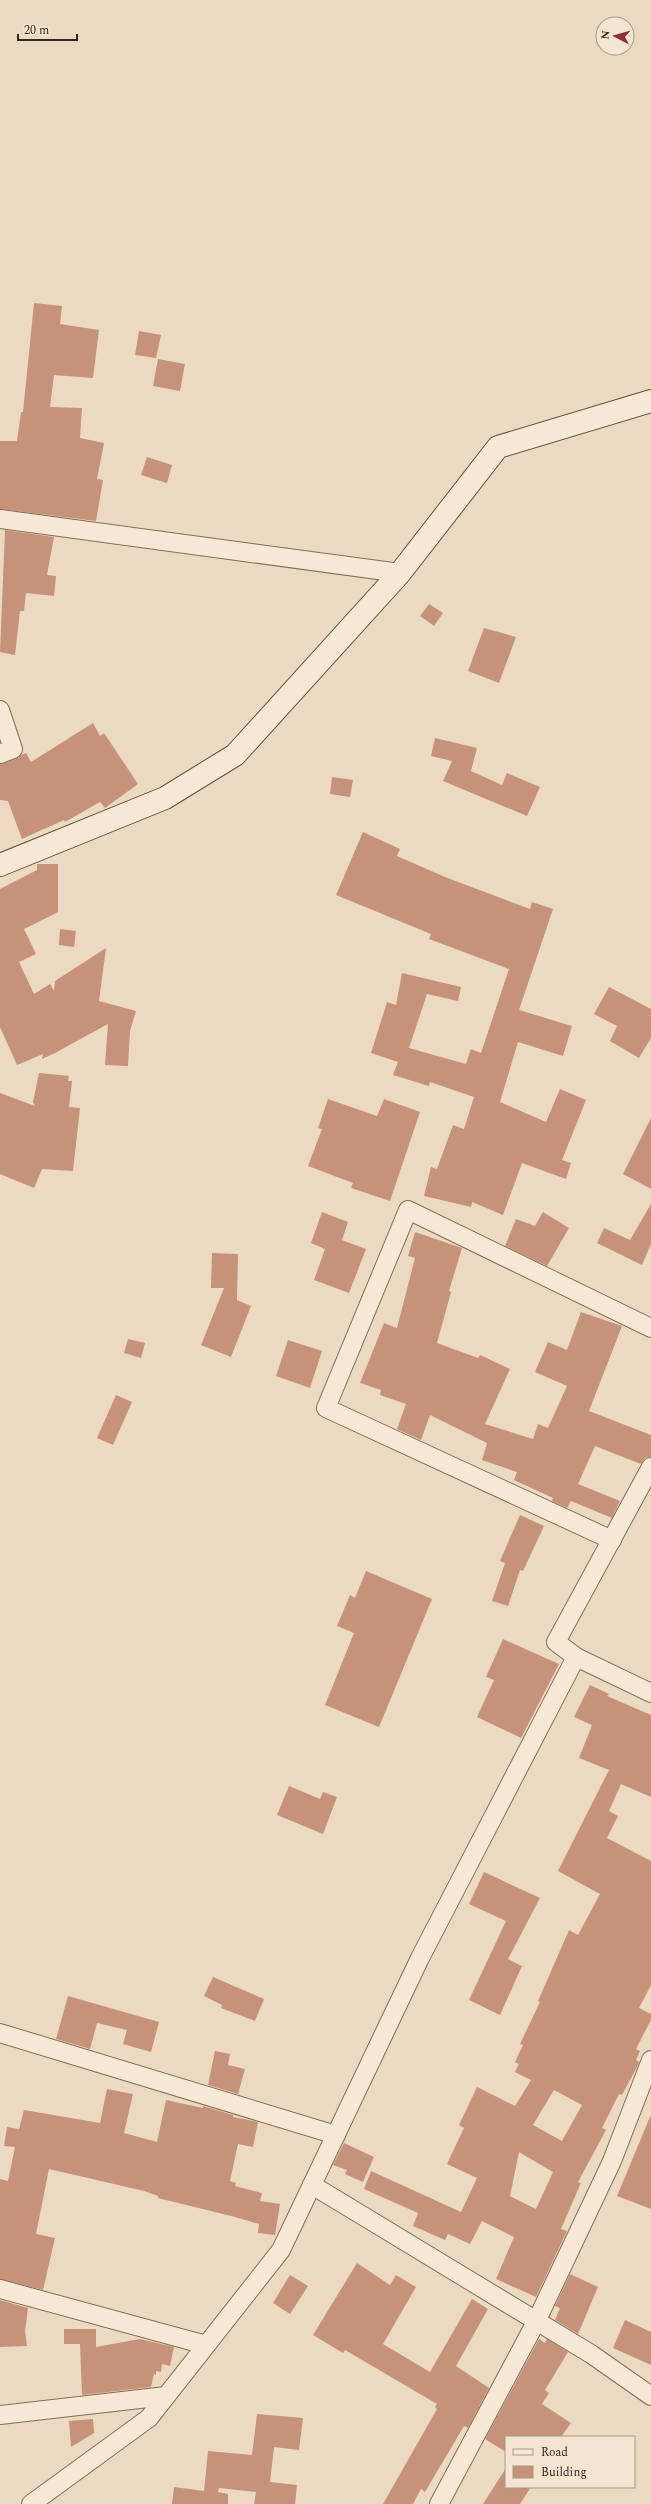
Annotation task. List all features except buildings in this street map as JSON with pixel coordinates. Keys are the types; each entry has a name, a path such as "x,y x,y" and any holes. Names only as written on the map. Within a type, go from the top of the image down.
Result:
{"main road":[{"path":"0,865 165,798 235,755 400,574 498,447 651,401"}],"street":[{"path":"0,519 400,574"},
{"path":"0,710 13,749 0,754"},
{"path":"612,1540 326,1408 408,1210 651,1328"},
{"path":"651,1467 556,1642 576,1657 651,1693"},
{"path":"31,2504 149,2418 281,2250 420,1958 576,1657"},
{"path":"0,2033 336,2135"},
{"path":"439,2504 536,2322 612,2161 651,2060"},
{"path":"312,2185 591,2354 651,2396"},
{"path":"0,2289 206,2345"},
{"path":"0,2415 166,2396"}]}
